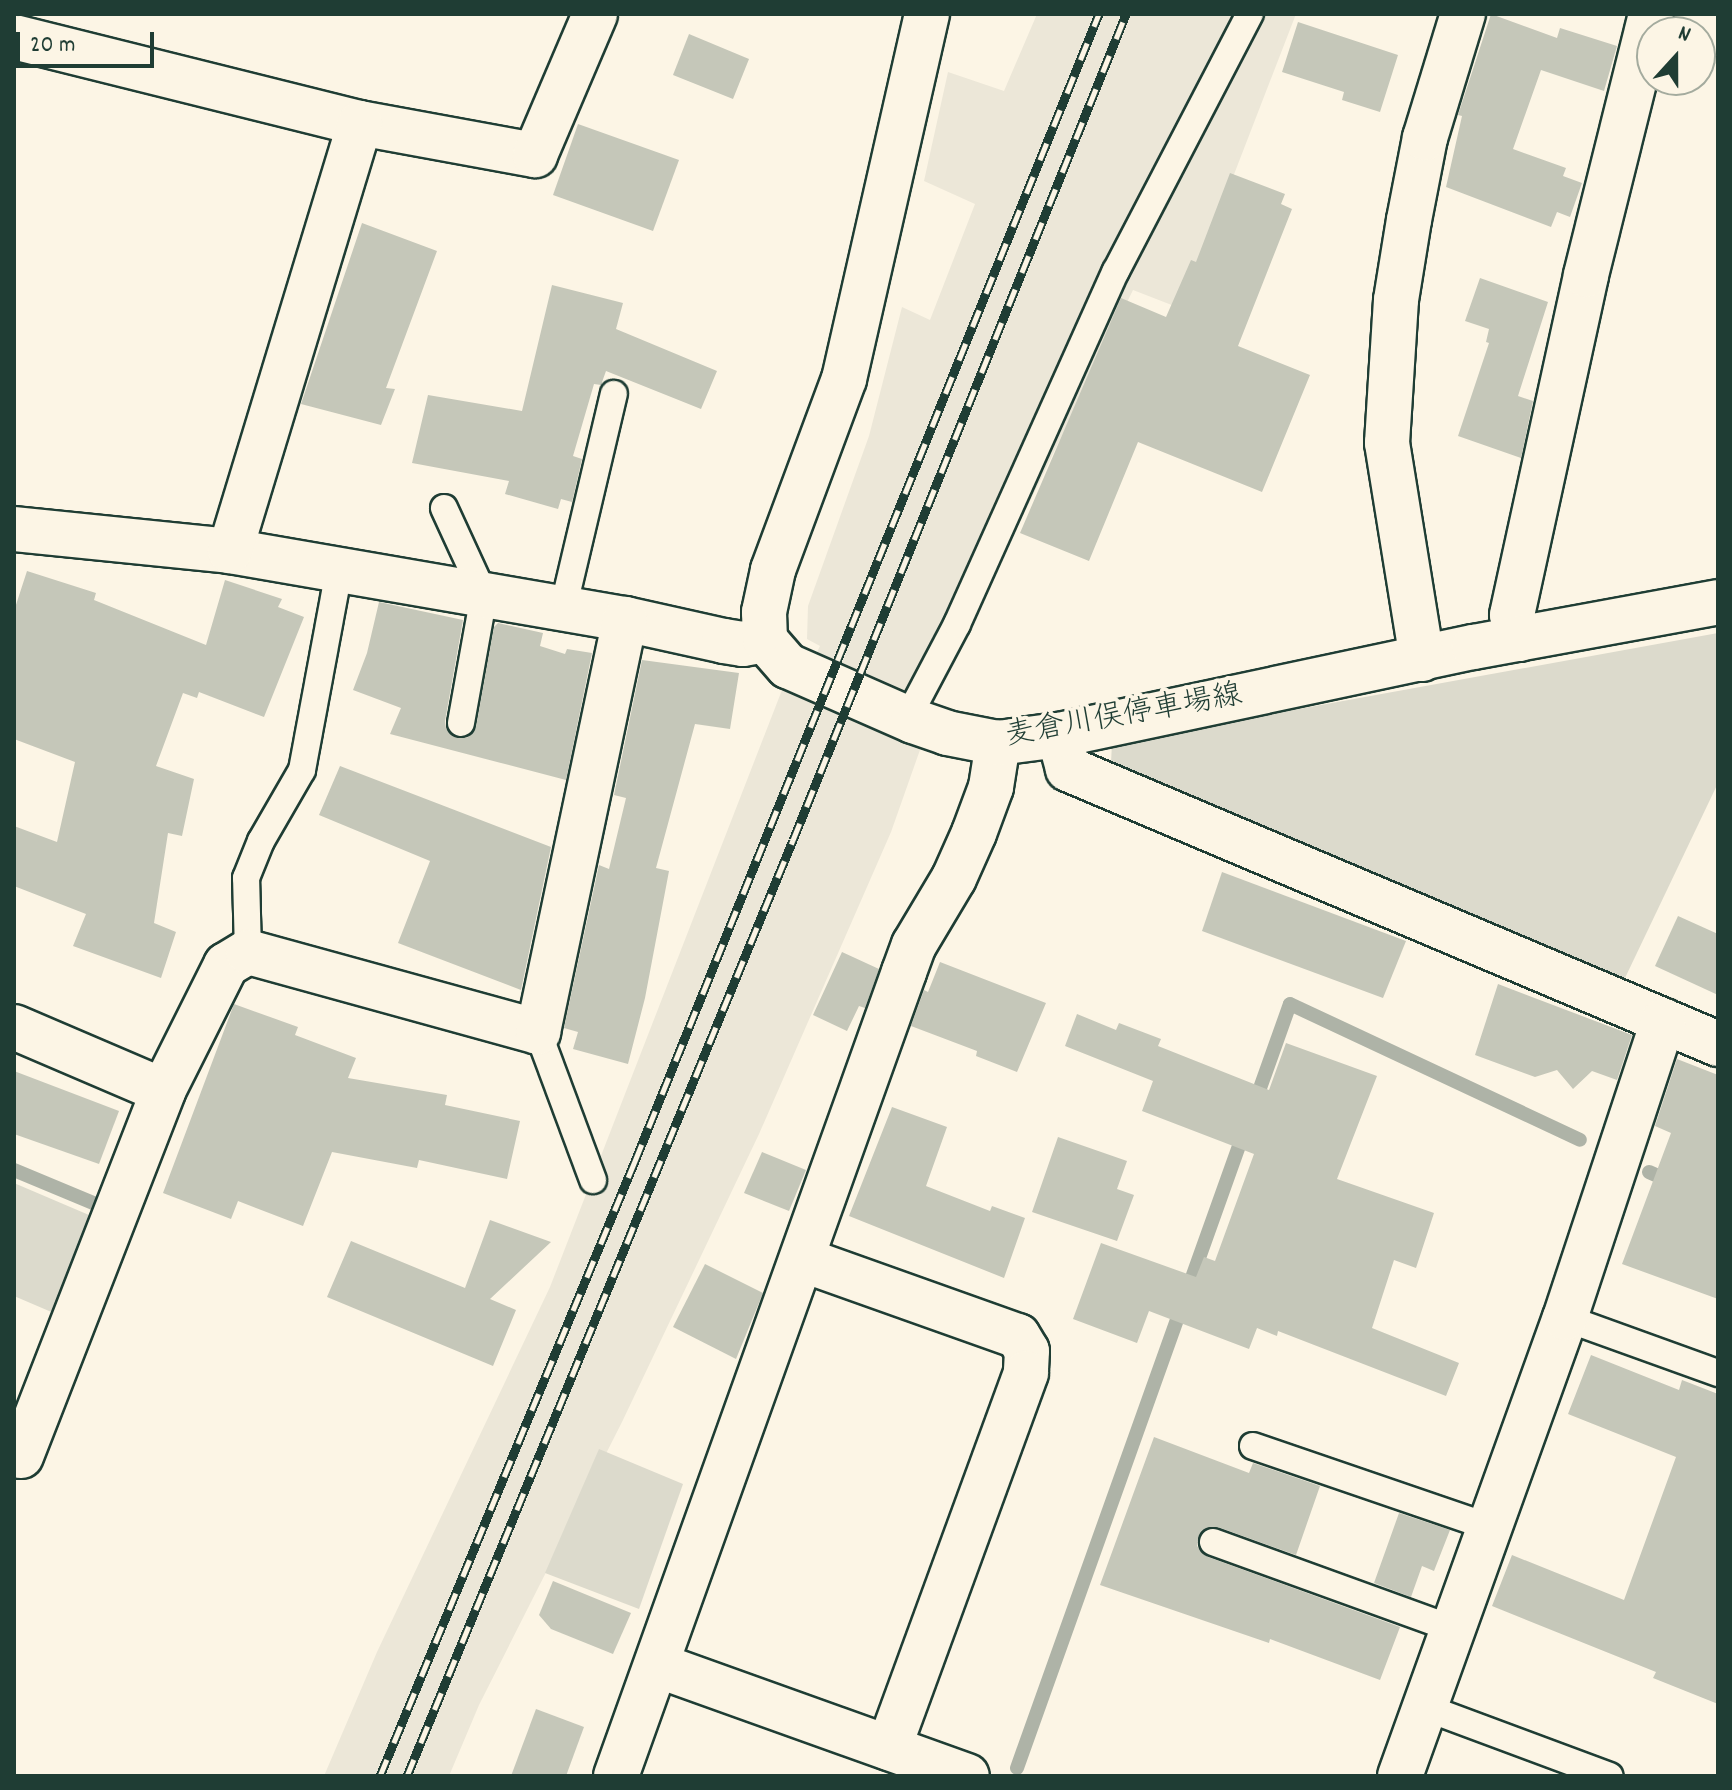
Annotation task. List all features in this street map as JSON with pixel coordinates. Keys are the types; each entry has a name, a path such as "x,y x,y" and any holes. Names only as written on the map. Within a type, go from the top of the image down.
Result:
{"street":[{"path":"14,37 76,32 360,123 535,155 595,14"},
{"path":"14,529 230,551 625,619 724,641 743,644 765,640 764,612 773,570 844,379 927,14"},
{"path":"1422,659 1387,443 1396,300 1425,138 1463,14"},
{"path":"1519,639 1512,615 1586,275 1651,14"},
{"path":"230,551 360,123"},
{"name":"麦倉川俣停車場線","path":"765,640 788,666 907,719 947,733 998,743 1059,735 1519,639 1718,602"},
{"path":"21,1456 163,1091 226,965 248,952 538,1032 625,619"},
{"path":"1059,735 1068,769 1718,1044"},
{"path":"616,1776 804,1260 914,945 954,878 974,833 991,787 998,743"},
{"path":"1400,1776 1565,1318 1663,1021"},
{"path":"14,1027 163,1091"},
{"path":"804,1260 1018,1336 1027,1351 1026,1373 889,1748"},
{"path":"657,1665 967,1776"}],"lane":[{"path":"907,719 957,624 1116,271 1250,14"},
{"path":"563,609 614,394"},
{"path":"444,508 484,595 461,723"},
{"path":"248,952 246,878 261,841 302,770 339,570"},
{"path":"538,1032 593,1180"},
{"path":"1565,1318 1718,1373"},
{"path":"1253,1446 1489,1527"},
{"path":"1213,1542 1451,1628"},
{"path":"1424,1707 1610,1776"}],"shaded area":[{"path":"1037,14 1296,14 1182,309 1133,290 932,702 817,652 820,646 807,639 808,606 869,436 902,307 930,320 975,204 924,181 948,72 1004,91"},
{"path":"1718,633 1718,783 1625,978 1111,763 1112,743"},
{"path":"782,690 921,747 891,832 759,1134 622,1422 479,1705 449,1776 324,1776 377,1652 550,1287"},
{"path":"14,1183 96,1218 56,1314 14,1296"},
{"path":"599,1449 683,1484 639,1609 545,1573"}],"building":[{"path":"1491,14 1557,38 1560,28 1617,46 1604,91 1541,70 1513,149 1566,168 1563,176 1582,183 1570,217 1557,212 1551,227 1446,187 1462,116 1458,115"},
{"path":"1298,22 1398,55 1380,112 1342,100 1344,92 1282,72"},
{"path":"689,34 749,59 733,99 673,75"},
{"path":"578,124 679,160 653,231 553,195"},
{"path":"1230,173 1285,194 1281,204 1292,209 1238,346 1310,375 1262,492 1138,442 1089,561 1020,533 1121,298 1166,317 1191,260 1196,262"},
{"path":"362,223 437,251 386,388 395,389 381,425 301,404"},
{"path":"1480,278 1548,302 1518,396 1533,401 1521,458 1458,436 1489,343 1486,342 1489,329 1465,321"},
{"path":"552,285 623,303 616,329 717,371 701,409 606,371 601,385 594,384 573,456 582,459 572,502 561,499 558,509 505,494 509,481 412,463 428,395 522,411"},
{"path":"27,571 96,593 94,600 206,645 225,580 282,599 278,607 304,617 264,717 199,692 197,698 183,693 156,766 194,779 182,836 168,833 154,923 176,932 161,978 73,946 86,914 14,886 14,826 57,842 75,762 14,739 14,611"},
{"path":"379,602 463,620 445,721 446,729 457,738 467,738 476,727 494,627 498,623 543,633 540,646 565,654 567,649 592,653 566,780 390,734 401,708 353,690 367,653"},
{"path":"642,660 739,673 730,729 695,724 656,868 669,871 645,998 628,1064 573,1049 578,1032 564,1028 599,865 609,869 626,798 614,795"},
{"path":"340,766 551,847 521,990 398,943 430,861 319,815"},
{"path":"1222,872 1406,941 1383,998 1202,931"},
{"path":"1678,916 1718,934 1718,995 1655,966"},
{"path":"842,952 879,969 865,1008 859,1006 847,1031 813,1015"},
{"path":"940,962 1046,1003 1017,1072 976,1056 977,1051 911,1026 924,990 928,992"},
{"path":"1498,984 1632,1035 1617,1080 1592,1071 1573,1089 1557,1070 1535,1077 1475,1055"},
{"path":"234,1004 298,1027 295,1035 356,1058 348,1078 447,1095 445,1105 520,1121 507,1179 419,1160 417,1168 332,1152 303,1226 238,1201 231,1219 163,1193"},
{"path":"1077,1014 1116,1030 1119,1023 1161,1039 1158,1046 1269,1090 1286,1043 1377,1076 1337,1179 1434,1213 1416,1268 1394,1260 1372,1328 1459,1363 1446,1396 1278,1331 1277,1336 1257,1328 1249,1349 1149,1311 1137,1343 1073,1319 1101,1243 1196,1277 1204,1257 1215,1261 1254,1154 1142,1111 1153,1081 1065,1046"},
{"path":"1677,1059 1718,1075 1718,1299 1622,1264 1671,1133 1655,1126"},
{"path":"14,1071 119,1111 99,1164 14,1134"},
{"path":"892,1107 947,1127 926,1186 990,1211 992,1206 1025,1218 1004,1278 849,1216"},
{"path":"1058,1137 1127,1161 1117,1189 1134,1195 1117,1241 1032,1212"},
{"path":"762,1152 806,1170 789,1211 744,1193"},
{"path":"490,1220 551,1242 490,1299 516,1310 493,1366 327,1297 351,1241 465,1288"},
{"path":"705,1264 763,1293 736,1359 673,1327"},
{"path":"1591,1355 1679,1390 1682,1380 1718,1394 1718,1704 1653,1678 1656,1672 1492,1606 1512,1555 1624,1600 1676,1457 1568,1414"},
{"path":"1154,1437 1249,1473 1253,1463 1320,1486 1296,1555 1218,1527 1202,1530 1197,1546 1208,1557 1400,1627 1380,1680 1270,1639 1269,1643 1100,1585"},
{"path":"1399,1513 1450,1530 1434,1571 1422,1566 1411,1597 1374,1583"},
{"path":"553,1581 631,1613 613,1654 551,1629 539,1615"},
{"path":"536,1709 584,1727 566,1776 511,1776"}],"waterway":[{"path":"1254,1105 1290,1004 1580,1140"},
{"path":"1017,1768 1244,1132"},
{"path":"14,1170 98,1205"},
{"path":"1649,1172 1671,1182"}],"railway":[{"path":"380,1776 635,1161 1099,14"},
{"path":"407,1776 793,840 1126,14"}]}
